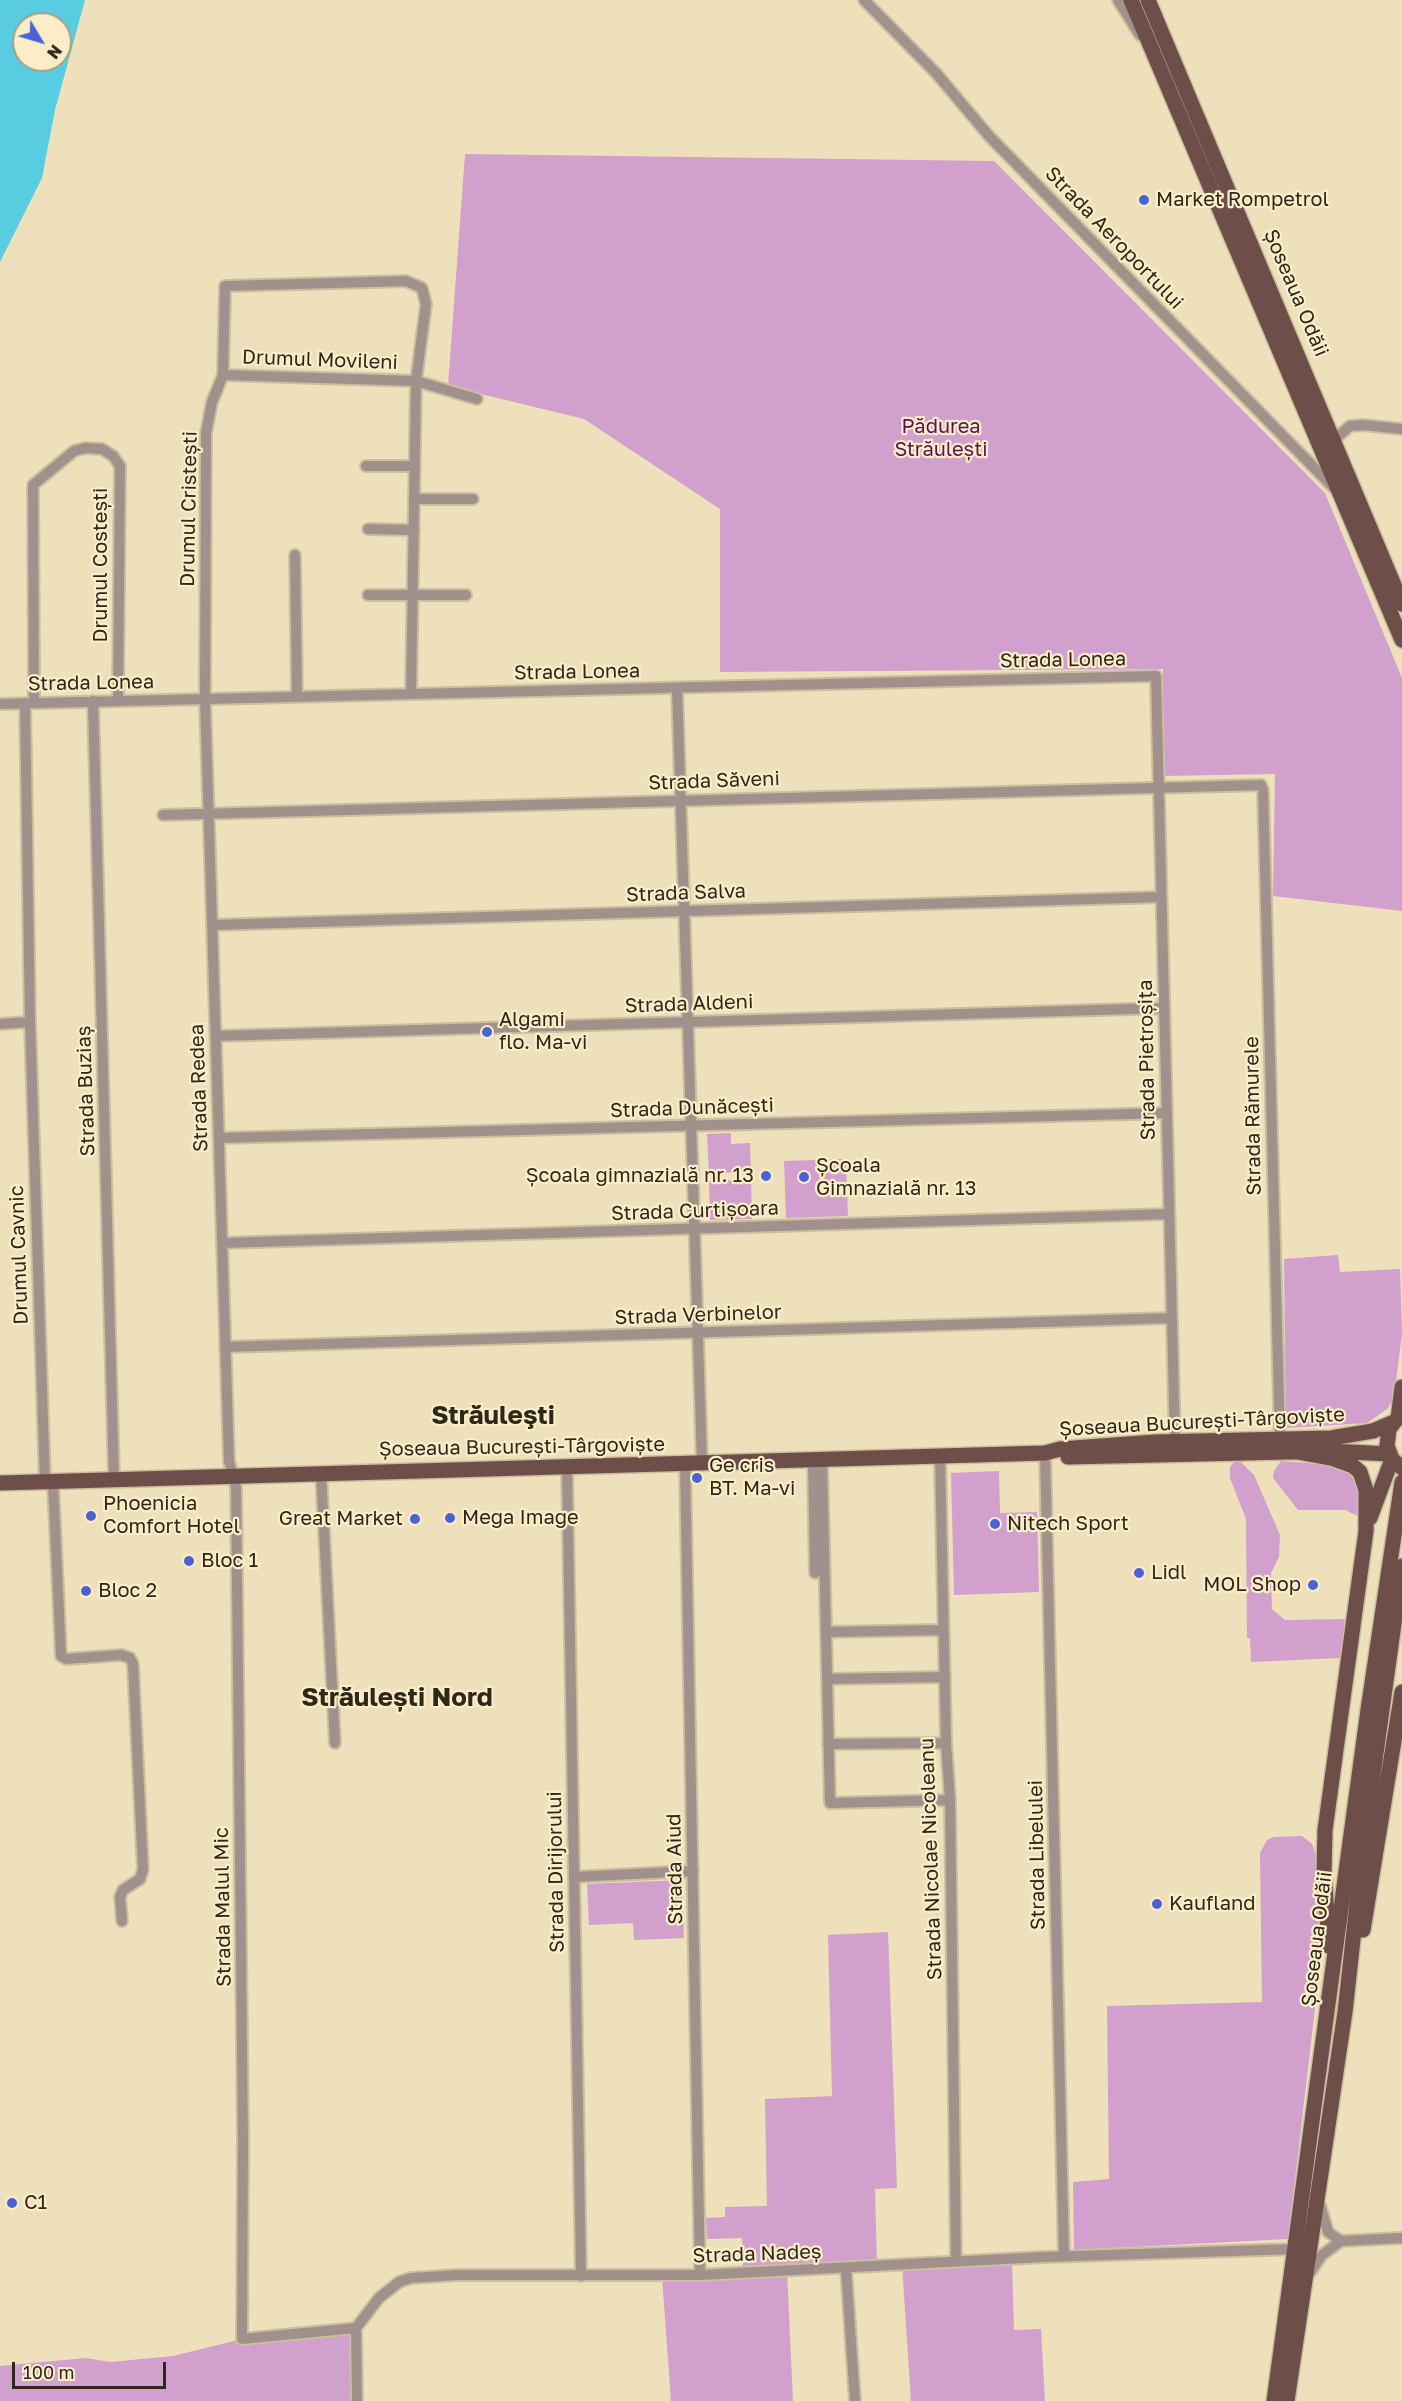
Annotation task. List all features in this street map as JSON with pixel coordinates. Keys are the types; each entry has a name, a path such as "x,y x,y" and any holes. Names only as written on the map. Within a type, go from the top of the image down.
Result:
{"main road":[{"name":"Șoseaua Odăii","path":"1131,0 1402,640"},
{"name":"Șoseaua Odăii","path":"1148,0 1399,588 1402,604"},
{"path":"1366,1531 1394,1460 1387,1437 1398,1419 1402,1387"},
{"name":"Șoseaua București-Târgoviște","path":"1045,1453 1060,1449 1175,1442 1353,1436 1374,1431 1398,1419"},
{"name":"Șoseaua București-Târgoviște","path":"0,1483 1045,1453 1069,1457 1293,1451 1394,1460"},
{"path":"1293,1451 1340,1460 1360,1472 1366,1490 1366,1531 1325,1830 1324,1871 1329,1928 1328,2012"},
{"name":"Șoseaua Odăii","path":"1274,2401 1368,1710 1402,1482"},
{"name":"Șoseaua Odăii","path":"1287,2401 1345,2012 1385,1678 1402,1566"},
{"path":"1345,2012 1377,1855 1402,1692"}],"street":[{"name":"Strada Aeroportului","path":"864,0 936,73 989,136 1342,496"},
{"name":"Șoseaua Odăii","path":"1118,0 1156,59"},
{"name":"Drumul Cristești","path":"206,699 206,433 212,402 223,375 225,286 406,281 416,284 422,288 426,304 416,381"},
{"name":"Drumul Movileni","path":"223,375 416,381 477,399"},
{"path":"411,694 416,381"},
{"path":"1334,440 1350,426 1402,429"},
{"name":"Drumul Costești","path":"33,485 74,451 85,448 102,449 113,456 120,466 118,701"},
{"path":"366,466 415,466"},
{"name":"Drumul Cavnic","path":"33,485 29,703 30,1022 49,1482 61,1656 66,1659 121,1655 130,1658 133,1664 143,1869 140,1879 123,1890 120,1897 122,1921"},
{"path":"414,499 473,499"},
{"path":"368,529 414,530"},
{"path":"295,555 297,696"},
{"path":"368,595 466,595"},
{"name":"Strada Lonea","path":"0,704 1155,676"},
{"name":"Strada Pietroșița","path":"1155,676 1175,1442"},
{"path":"677,688 702,1463"},
{"name":"Strada Redea","path":"206,699 225,1347 232,1476"},
{"name":"Strada Buziaș","path":"93,701 114,1479"},
{"name":"Strada Săveni","path":"163,815 1158,786 1258,784 1263,790"},
{"name":"Strada Rămurele","path":"1263,790 1280,1440"},
{"name":"Strada Salva","path":"212,925 1161,897"},
{"name":"Strada Aldeni","path":"216,1036 1164,1008"},
{"path":"0,1024 30,1022"},
{"name":"Strada Dunăcești","path":"219,1138 1167,1113"},
{"name":"Strada Curtișoara","path":"222,1243 1169,1214"},
{"name":"Strada Verbinelor","path":"225,1347 1172,1318"},
{"name":"Strada Libelulei","path":"1045,1453 1064,2256"},
{"name":"Strada Nicolae Nicoleanu","path":"940,1457 946,1743 950,1800 956,2260"},
{"path":"815,1573 818,1460"},
{"path":"818,1460 826,1632 830,1803 950,1800"},
{"name":"Strada Aiud","path":"685,1464 700,2275"},
{"name":"Strada Dirijorului","path":"567,1467 581,2276"},
{"path":"321,1473 335,1743"},
{"name":"Strada Malul Mic","path":"232,1476 236,1487 241,1928 242,2339 356,2328"},
{"path":"826,1632 943,1630"},
{"path":"827,1679 945,1677"},
{"path":"828,1744 946,1743"},
{"path":"574,1876 693,1871"},
{"path":"1318,2189 1322,2218 1328,2232 1341,2241"},
{"path":"1305,2281 1322,2255 1341,2241 1402,2238"},
{"name":"Strada Nadeș","path":"356,2328 379,2298 399,2282 411,2278 457,2275 700,2275 956,2260 1296,2249"},
{"path":"846,2268 855,2401"},
{"path":"356,2328 357,2401"}],"green space":[{"name":"Pădurea Străulești","path":"465,154 994,161 1325,493 1402,678 1402,911 1273,896 1275,774 1163,776 1163,669 720,672 720,509 584,419 448,386"},
{"path":"731,1133 731,1144 750,1143 751,1172 709,1173 707,1134"},
{"path":"846,1159 848,1216 786,1218 784,1161"},
{"path":"751,1180 752,1219 710,1220 709,1181"},
{"path":"1338,1255 1340,1272 1400,1269 1402,1333 1394,1397 1387,1409 1367,1423 1286,1428 1284,1259"},
{"path":"1281,1461 1334,1465 1345,1469 1354,1476 1359,1486 1358,1516 1345,1510 1298,1510 1273,1478 1274,1471"},
{"path":"1234,1462 1241,1462 1254,1475 1280,1535 1279,1557 1271,1573 1272,1609 1285,1620 1346,1619 1341,1658 1251,1662 1250,1638 1247,1638 1246,1519 1230,1478 1230,1467"},
{"name":"Nitech Sport","path":"999,1471 1000,1513 1037,1512 1039,1592 954,1595 951,1473"},
{"path":"1302,1836 1312,1844 1318,1860 1323,1940 1288,2239 1074,2250 1073,2182 1109,2179 1107,2006 1262,2002 1260,1853 1267,1840 1274,1837"},
{"path":"682,1880 684,1938 634,1940 633,1923 589,1925 587,1884"},
{"path":"888,1932 897,2188 875,2189 877,2262 743,2267 742,2238 707,2239 706,2218 725,2217 725,2207 767,2206 765,2099 832,2096 828,1935"},
{"path":"1012,2258 1014,2330 1041,2329 1045,2401 911,2401 902,2265"},
{"path":"787,2270 793,2401 671,2401 662,2277"},
{"path":"356,2328 357,2401 0,2401 0,2366 86,2358 110,2362 173,2356 242,2339"}],"water":[{"path":"0,0 85,0 72,48 72,12 12,12 12,72 65,72 55,110 42,178 0,262"}],"place":[{"name":"Market Rompetrol","path":"1144,200"},
{"name":"Algami flo. Ma-vi","path":"487,1032"},
{"name":"Școala gimnazială nr. 13","path":"766,1176"},
{"name":"Școala Gimnazială nr. 13","path":"804,1177"},
{"name":"Ge cris BT. Ma-vi","path":"697,1478"},
{"name":"Phoenicia Comfort Hotel","path":"91,1516"},
{"name":"Mega Image","path":"450,1518"},
{"name":"Great Market","path":"415,1519"},
{"name":"Nitech Sport","path":"995,1524"},
{"name":"Bloc 1","path":"189,1561"},
{"name":"Lidl","path":"1139,1573"},
{"name":"MOL Shop","path":"1313,1585"},
{"name":"Bloc 2","path":"86,1591"},
{"name":"Kaufland","path":"1157,1904"},
{"name":"C1","path":"12,2203"}],"district":[{"name":"Străuleşti","path":"493,1416"},
{"name":"Străulești Nord","path":"397,1698"}]}
